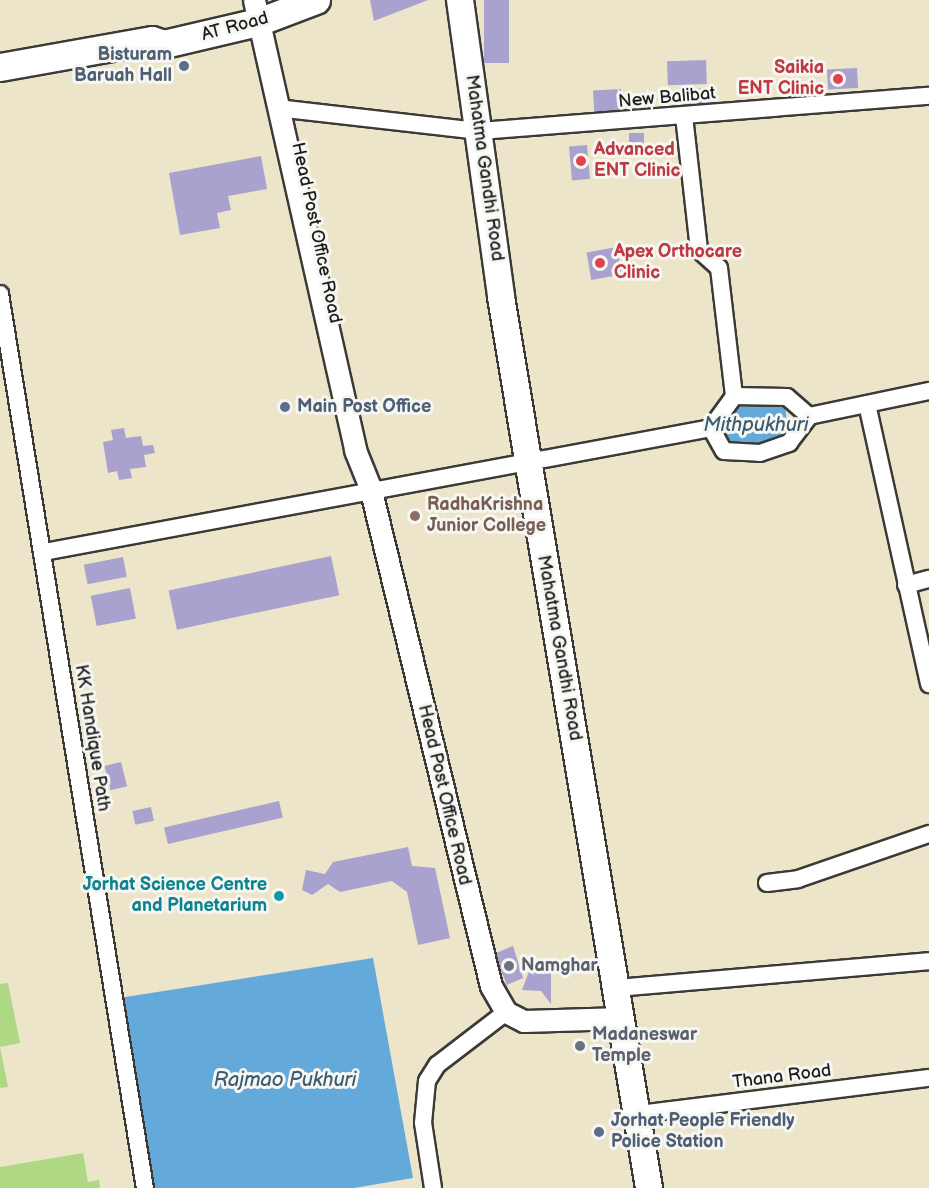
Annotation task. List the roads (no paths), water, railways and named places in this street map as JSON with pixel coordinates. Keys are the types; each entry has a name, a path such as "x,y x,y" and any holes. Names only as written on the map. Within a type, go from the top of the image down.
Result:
{"highway":[{"name":"AT Road","path":"0,67 152,40 164,44 263,8 316,0"}],"main road":[{"name":"Mahatma Gandhi Road","path":"460,0 529,462 639,1114 649,1188"}],"street":[{"name":"Head Post Office Road","path":"263,8 282,109 361,460 370,487 481,952 495,997 506,1012"},
{"name":"New Balibat","path":"282,109 480,131 929,96"},
{"path":"44,552 370,487 529,462 711,428 734,396 719,268 699,250 684,116"},
{"name":"KK Handique Path","path":"0,294 44,552 145,1188"},
{"path":"711,428 724,451 760,453 789,443 809,416 929,392"},
{"path":"734,396 787,397 809,416"},
{"path":"867,404 929,684"},
{"path":"906,585 929,579"},
{"path":"767,883 798,879 929,834"},
{"path":"616,988 929,961"},
{"path":"433,1188 423,1123 427,1081 437,1065 506,1012 535,1023 622,1018"},
{"name":"Thana Road","path":"639,1114 929,1078"}],"water":[{"name":"Mithpukhuri","path":"736,403 785,403 788,436 763,447 732,443 725,437 723,416"},
{"name":"Rajmao Pukhuri","path":"373,958 413,1178 354,1188 149,1188 119,998"}],"place":[{"name":"Bisturam Baruah Hall","path":"184,66"},
{"name":"Saikia ENT Clinic","path":"838,79"},
{"name":"Advanced ENT Clinic","path":"581,161"},
{"name":"Apex Orthocare Clinic","path":"600,263"},
{"name":"Main Post Office","path":"285,407"},
{"name":"RadhaKrishna Junior College","path":"415,516"},
{"name":"Jorhat Science Centre and Planetarium","path":"279,896"},
{"name":"Namghar","path":"509,966"},
{"name":"Madaneswar Temple","path":"580,1046"},
{"name":"Jorhat People Friendly Police Station","path":"599,1132"}]}
